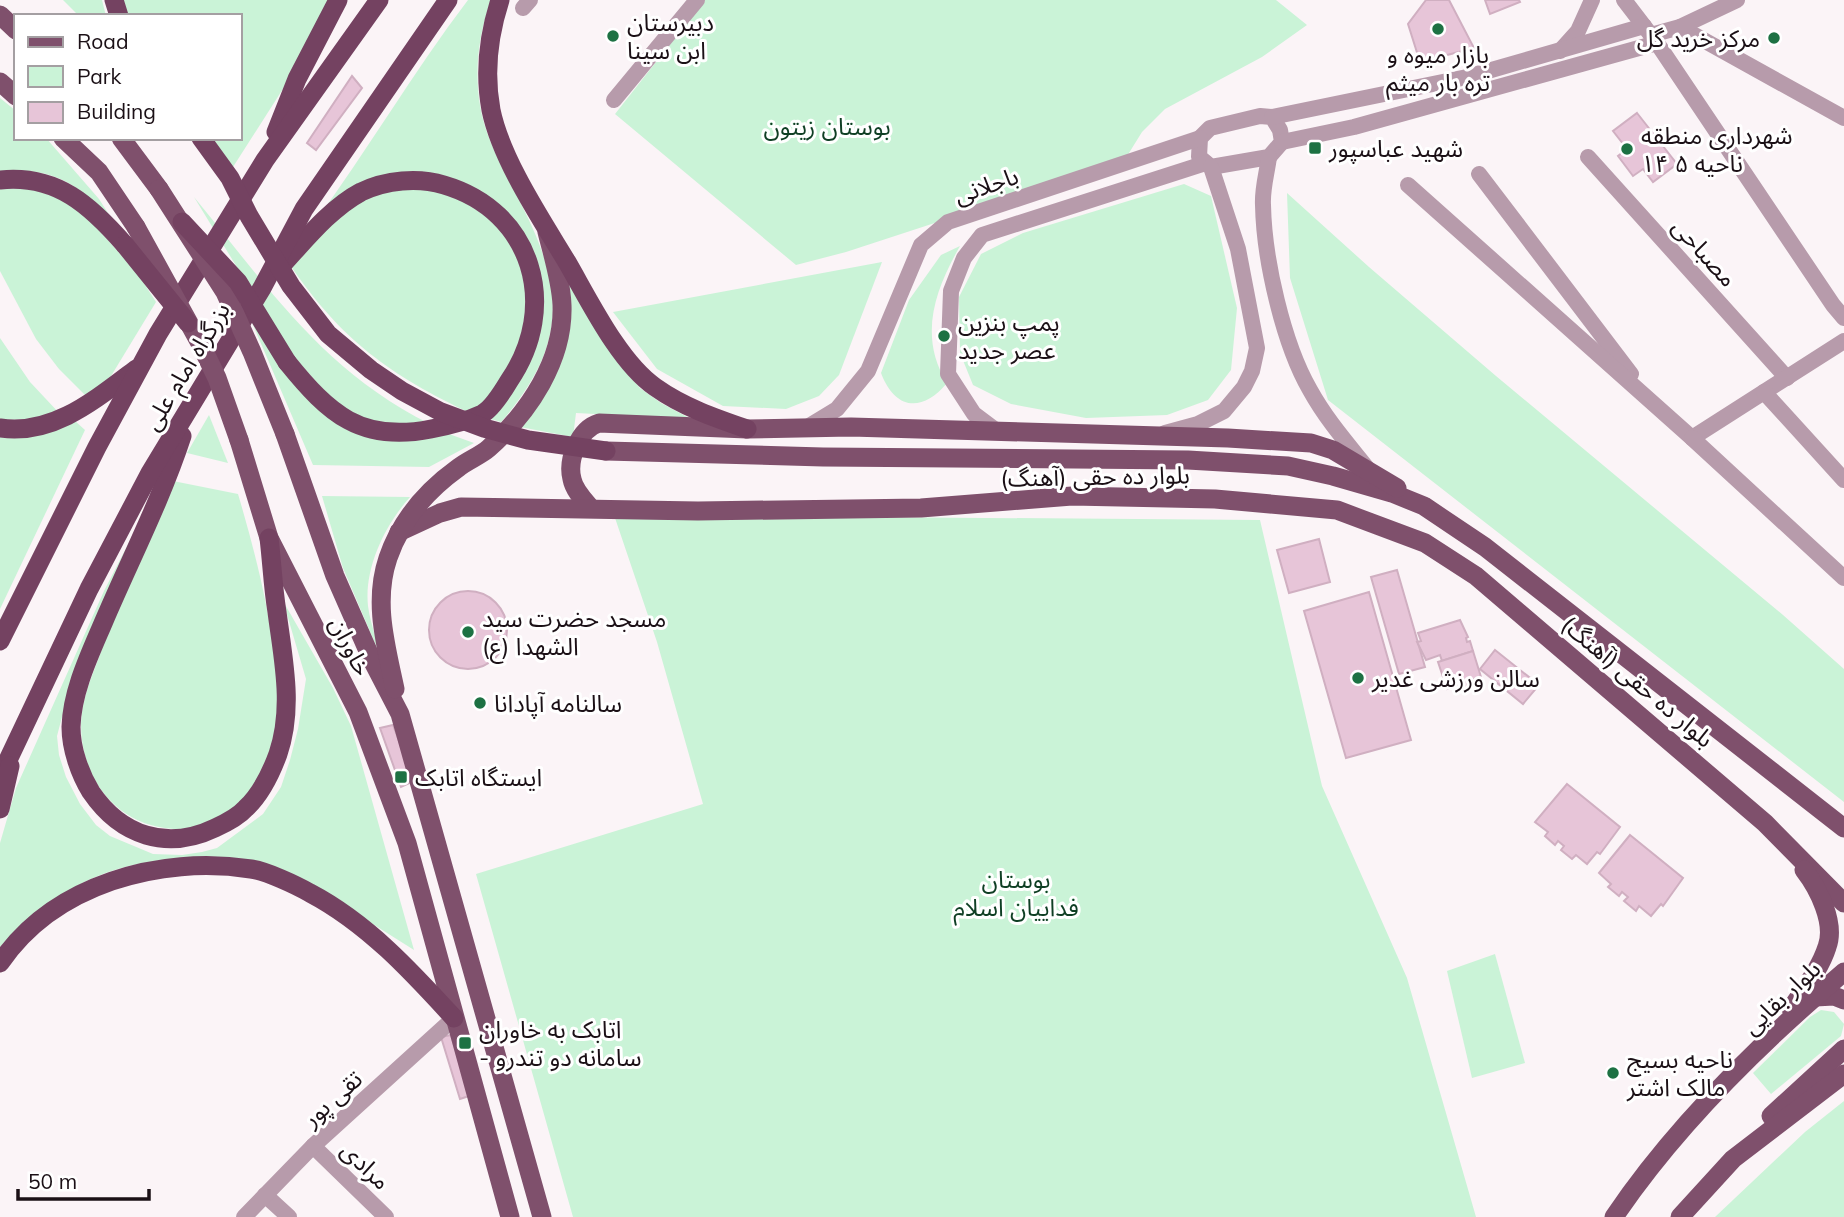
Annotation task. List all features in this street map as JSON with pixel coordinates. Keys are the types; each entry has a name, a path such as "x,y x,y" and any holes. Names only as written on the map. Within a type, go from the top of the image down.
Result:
{"highway":[{"path":"265,160 297,79 338,0"},
{"name":"بزرگراه امام علی","path":"0,641 140,367 265,160 379,0"},
{"name":"بزرگراه امام علی","path":"0,777 89,589 150,473 262,289 304,209 448,0"},
{"path":"500,0 491,30 486,74 492,112 504,146 546,228 623,355 654,386 699,413 747,429"},
{"path":"202,140 230,178 292,286 328,334 371,370 441,412 484,428 528,440 606,451"},
{"path":"0,180 14,178 39,182 62,190 99,216 188,323"},
{"path":"181,222 238,282 287,362 326,407 342,418 381,431 413,433 485,413 516,371 530,340 535,316 536,295 528,258 507,226 493,209 477,199 458,189 435,182 409,180 372,188 344,203 318,227 262,289"},
{"path":"0,428 47,425 92,402 140,367"},
{"path":"191,406 167,480 125,571 85,668 71,727 74,750 84,781 102,808 133,830 159,839 185,840 205,833 246,809 262,787 273,764 283,729 287,689 270,538"},
{"path":"0,809 16,741"},
{"path":"0,963 28,929 60,905 98,884 146,871 202,867 253,869 310,892 370,934 413,973 454,1018"}],"main road":[{"path":"0,15 14,28"},
{"path":"0,82 14,94"},
{"name":"خاوران","path":"64,140 99,172 136,227 217,378 270,538 358,712 407,843 510,1217"},
{"name":"خاوران","path":"122,140 159,189 225,292 285,434 335,576 372,660 400,714 542,1217"},
{"path":"400,714 382,623 381,603 387,559 399,532 420,499 458,467 489,448 532,398 549,372 560,332 562,306 560,282 546,228"},
{"path":"590,507 575,488 571,477 571,461 579,441 591,426 599,424 747,429 809,426 1311,443 1333,450 1368,470 1414,502"},
{"name":"بلوار ده حقی (آهنگ)","path":"606,451 823,457 1188,460 1288,466 1333,476 1424,506 1485,547 1844,828"},
{"name":"بلوار ده حقی (آهنگ)","path":"399,532 440,513 461,507 698,510 921,508 1072,496 1215,499 1337,510 1425,543 1476,576 1765,823 1844,903"},
{"path":"1765,823 1807,873 1829,922 1828,945 1812,976 1774,1034"},
{"name":"بلوار بقایی","path":"1614,1217 1641,1177 1679,1133 1774,1034 1844,972"},
{"path":"1815,997 1834,996 1844,1000"},
{"path":"1679,1217 1770,1117 1844,1049"},
{"path":"1732,1159 1844,1074"}],"street":[{"path":"614,100 697,0"},
{"path":"1560,51 1578,31 1592,0"},
{"path":"1623,0 1651,35 1844,318"},
{"path":"1368,470 1326,417 1308,387 1286,330 1270,271 1263,203 1269,157 1282,142 1354,127 1680,27 1737,0"},
{"path":"1680,27 1844,118"},
{"name":"باجلانی","path":"809,426 837,410 868,371 921,245 948,222 1200,138 1210,128 1467,77 1560,51 1651,35"},
{"path":"1272,117 1280,130 1282,142"},
{"path":"1154,436 1198,424 1224,411 1248,379 1257,348 1238,249 1209,165 1199,157 1200,138"},
{"name":"باجلانی","path":"998,432 974,414 948,374 951,291 964,258 982,235 1209,165 1269,157"},
{"name":"مصباحی","path":"1588,157 1787,378"},
{"path":"1479,174 1653,404"},
{"path":"1408,185 1844,578"},
{"path":"1692,439 1844,341"},
{"path":"1764,392 1844,480"},
{"name":"تقی پور","path":"244,1217 313,1146 454,1018"},
{"name":"مرادی","path":"313,1146 386,1217"},
{"path":"265,1195 289,1217"}],"green space":[{"path":"63,0 102,0 106,14 77,14"},
{"path":"122,0 330,0 295,70 233,167 213,140 242,140 242,14 126,14"},
{"path":"468,0 491,0 483,26 478,64 482,117 495,153 534,230 545,260 551,288 553,314 549,340 539,366 501,422 487,418 533,354 517,226 416,174 314,223"},
{"name":"بوستان زیتون","path":"705,0 1276,0 1307,25 1262,57 1165,109 1142,132 1124,161 846,252 796,265 615,114"},
{"path":"0,98 14,109 14,140 48,140 99,199 126,241 100,209 74,186 42,173 0,172"},
{"path":"16,184 75,203 138,274 156,302 94,404 59,369 36,339 0,271 0,186"},
{"path":"1184,184 1211,196 1237,308 1231,370 1208,400 1167,415 1086,418 1011,404 973,385 960,353 959,297 981,254 1023,233"},
{"path":"416,188 463,200 479,210 505,236 520,267 526,302 521,343 500,381 472,414 416,385 370,353 329,315 290,265 341,212 372,194"},
{"path":"1287,193 1496,376 1844,669 1844,802 1328,400 1290,278"},
{"path":"194,197 273,294 328,353 392,403 430,424 380,425 338,406 287,349"},
{"path":"960,246 943,279 933,313 933,348 947,383 938,393 919,403 901,400 887,385 881,373 909,300 941,255"},
{"path":"882,262 839,375 819,396 786,409 723,406 657,369 613,312"},
{"path":"562,265 625,371 640,388 691,419 576,413 573,437 520,427 540,400"},
{"path":"241,297 321,411 449,434 474,443 429,467 313,465"},
{"path":"0,338 30,382 60,414 42,419 0,420"},
{"path":"209,415 228,463 187,453"},
{"path":"75,421 85,430 0,609 0,434"},
{"path":"162,478 73,675 57,736 59,755 66,777 80,804 96,825 110,836 153,854 182,855 217,848 263,814 281,787 290,760 306,679 283,601 333,688 351,726 414,950 311,885 152,862 108,872 68,891 32,916 0,947 0,843 16,788 104,591"},
{"path":"173,481 238,494 264,596 280,696 278,722 270,756 250,793 241,804 219,821 186,829 146,824 115,805 93,777 82,742 81,723 87,689 107,635"},
{"path":"322,496 410,497 392,520 378,548 369,577 369,614 386,669 343,568"},
{"name":"بوستان فداییان اسلام","path":"614,515 1260,520 1322,786 1407,978 1476,1217 573,1217 476,874 703,804 657,642"},
{"path":"1495,954 1525,1063 1472,1078 1447,971"},
{"path":"1821,1010 1834,1012 1844,1024 1841,1036 1771,1094 1753,1073 1810,1017"},
{"path":"1844,1101 1844,1217 1715,1217 1805,1132"}],"building":[{"path":"1426,0 1449,0 1474,48 1420,62 1408,24"},
{"path":"1485,0 1519,0 1520,2 1490,14"},
{"path":"352,76 362,88 316,150 307,143"},
{"path":"1637,113 1677,164 1653,182 1643,169 1633,176 1618,156 1627,149 1613,131"},
{"path":"1319,539 1330,582 1289,593 1277,550"},
{"path":"1397,570 1425,667 1399,674 1371,577"},
{"name":"مسجد حضرت سید الشهدا (ع)","path":"460,591 476,591 490,597 501,608 507,622 507,638 501,652 490,663 476,669 460,669 446,663 435,652 429,638 429,622 435,608 446,597"},
{"name":"سالن ورزشی غدیر","path":"1369,592 1411,740 1346,758 1304,611"},
{"path":"1460,620 1473,651 1442,661 1440,655 1426,660 1417,642 1421,641 1418,633"},
{"path":"1495,650 1539,685 1523,704 1480,669"},
{"path":"1473,651 1481,677 1471,680 1473,687 1461,691 1459,685 1447,689 1438,662"},
{"path":"393,725 414,781 401,787 380,728"},
{"path":"1567,784 1620,827 1600,854 1597,852 1587,864 1576,855 1572,859 1561,850 1564,846 1558,841 1555,845 1545,836 1548,832 1535,822"},
{"path":"1630,835 1683,878 1663,906 1661,904 1651,916 1639,906 1636,911 1624,901 1628,897 1622,892 1619,896 1608,887 1611,884 1599,873"},
{"path":"451,1035 469,1096 460,1099 441,1037"}],"place":[{"name":"بازار میوه و تره بار میثم","path":"1438,29"},
{"name":"دبیرستان ابن سینا","path":"613,36"},
{"name":"مرکز خرید گل","path":"1774,38"},
{"name":"شهید عباسپور","path":"1315,148"},
{"name":"شهرداری منطقه ۱۴ ناحیه ۵","path":"1627,149"},
{"name":"پمپ بنزین عصر جدید","path":"944,336"},
{"name":"مسجد حضرت سید الشهدا (ع)","path":"468,632"},
{"name":"سالن ورزشی غدیر","path":"1358,678"},
{"name":"سالنامه آپادانا","path":"480,703"},
{"name":"ایستگاه اتابک","path":"401,777"},
{"name":"اتابک به خاوران - سامانه دو تندرو","path":"465,1043"},
{"name":"ناحیه بسیج مالک اشتر","path":"1613,1073"}]}
